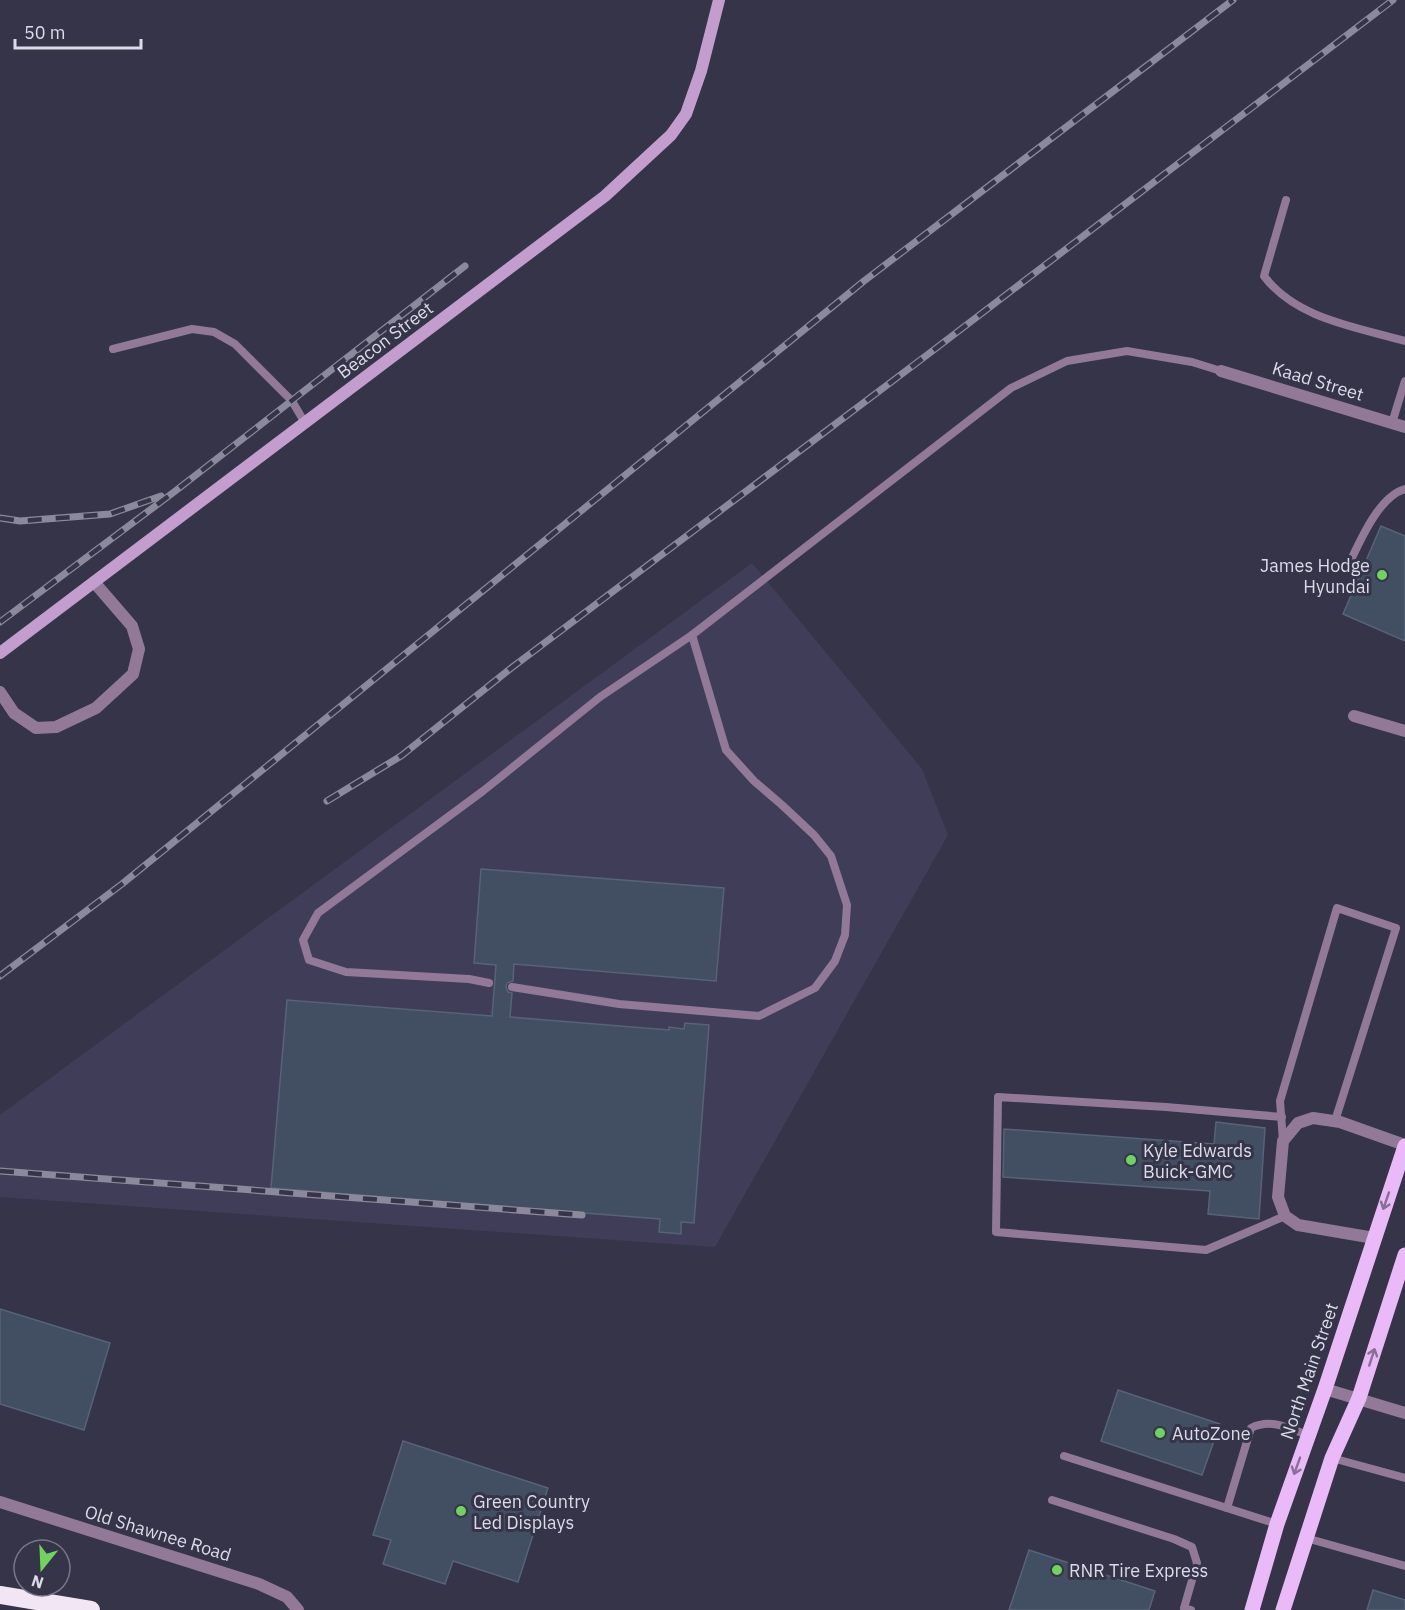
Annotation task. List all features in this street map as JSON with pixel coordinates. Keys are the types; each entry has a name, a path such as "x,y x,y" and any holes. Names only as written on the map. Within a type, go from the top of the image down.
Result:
{"highway":[{"path":"0,1595 91,1610"}],"main road":[{"name":"North Main Street","path":"1252,1610 1276,1524 1325,1389 1405,1146"},
{"path":"1283,1610 1332,1458 1359,1398 1405,1256"}],"street":[{"name":"Beacon Street","path":"0,653 605,196 671,135 686,114 701,71 719,0"},
{"name":"Kaad Street","path":"1221,371 1405,427"},
{"path":"0,692 14,713 36,728 56,727 96,708 133,674 139,650 132,626 94,582"},
{"path":"1354,716 1405,731"},
{"path":"1374,1239 1298,1225 1285,1216 1278,1197 1283,1141 1298,1124 1313,1118 1335,1121 1405,1146"},
{"path":"1325,1389 1405,1413"},
{"name":"Old Shawnee Road","path":"0,1502 259,1584 287,1597 298,1610"}],"lane":[{"path":"1286,200 1264,276 1274,290 1314,315 1405,341"},
{"path":"113,348 192,329 214,332 235,344 292,401 305,423"},
{"path":"489,983 346,972 309,960 303,940 318,913 483,791 600,696 692,635 1011,388 1067,361 1127,351 1192,362 1221,371"},
{"path":"1392,423 1405,381"},
{"path":"1349,564 1370,521 1396,492 1405,489"},
{"path":"512,987 619,1004 759,1016 815,988 835,961 845,935 847,905 831,856 814,835 754,782 726,750 692,635"},
{"path":"1283,1141 1280,1101 1337,908 1396,928 1335,1121"},
{"path":"1282,1117 1166,1107 998,1098 996,1232 1206,1250 1285,1216"},
{"path":"1227,1508 1251,1428 1262,1423 1274,1423 1308,1436"},
{"path":"1064,1456 1276,1524"},
{"path":"1332,1458 1405,1478"},
{"path":"1052,1500 1174,1539 1192,1547 1197,1563 1186,1609"},
{"path":"1306,1539 1405,1566"}],"shaded area":[{"path":"752,563 922,769 948,835 715,1247 0,1197 0,1115"}],"building":[{"name":"James Hodge Hyundai","path":"1381,526 1405,536 1405,641 1343,614"},
{"path":"481,869 724,888 716,981 514,964 513,981 507,983 506,987 508,992 512,993 510,1017 669,1030 669,1027 684,1029 685,1023 709,1025 694,1223 681,1222 681,1234 659,1232 660,1219 271,1188 287,1000 492,1016 496,965 474,963"},
{"name":"Kyle Edwards Buick-GMC","path":"1216,1122 1265,1128 1259,1219 1208,1214 1210,1191 1003,1177 1004,1129 1214,1144"},
{"path":"0,1309 110,1343 84,1430 0,1404"},
{"name":"AutoZone","path":"1118,1390 1220,1424 1202,1475 1101,1441"},
{"name":"Green Country Led Displays","path":"403,1441 548,1488 518,1582 453,1561 445,1584 383,1564 391,1540 373,1535"},
{"name":"RNR Tire Express","path":"1029,1550 1155,1591 1149,1610 1009,1610"},
{"path":"1373,1590 1405,1600 1405,1610 1367,1610"}],"railway":[{"path":"0,976 122,884 864,281 1233,0"},
{"path":"327,801 401,756 510,669 1393,0"},
{"path":"0,622 174,492 465,266"},
{"path":"0,518 20,521 110,514 161,496"},
{"path":"0,1171 582,1215"}],"place":[{"name":"James Hodge Hyundai","path":"1382,575"},
{"name":"Kyle Edwards Buick-GMC","path":"1131,1160"},
{"name":"AutoZone","path":"1160,1433"},
{"name":"Green Country Led Displays","path":"461,1511"},
{"name":"RNR Tire Express","path":"1057,1570"}]}
